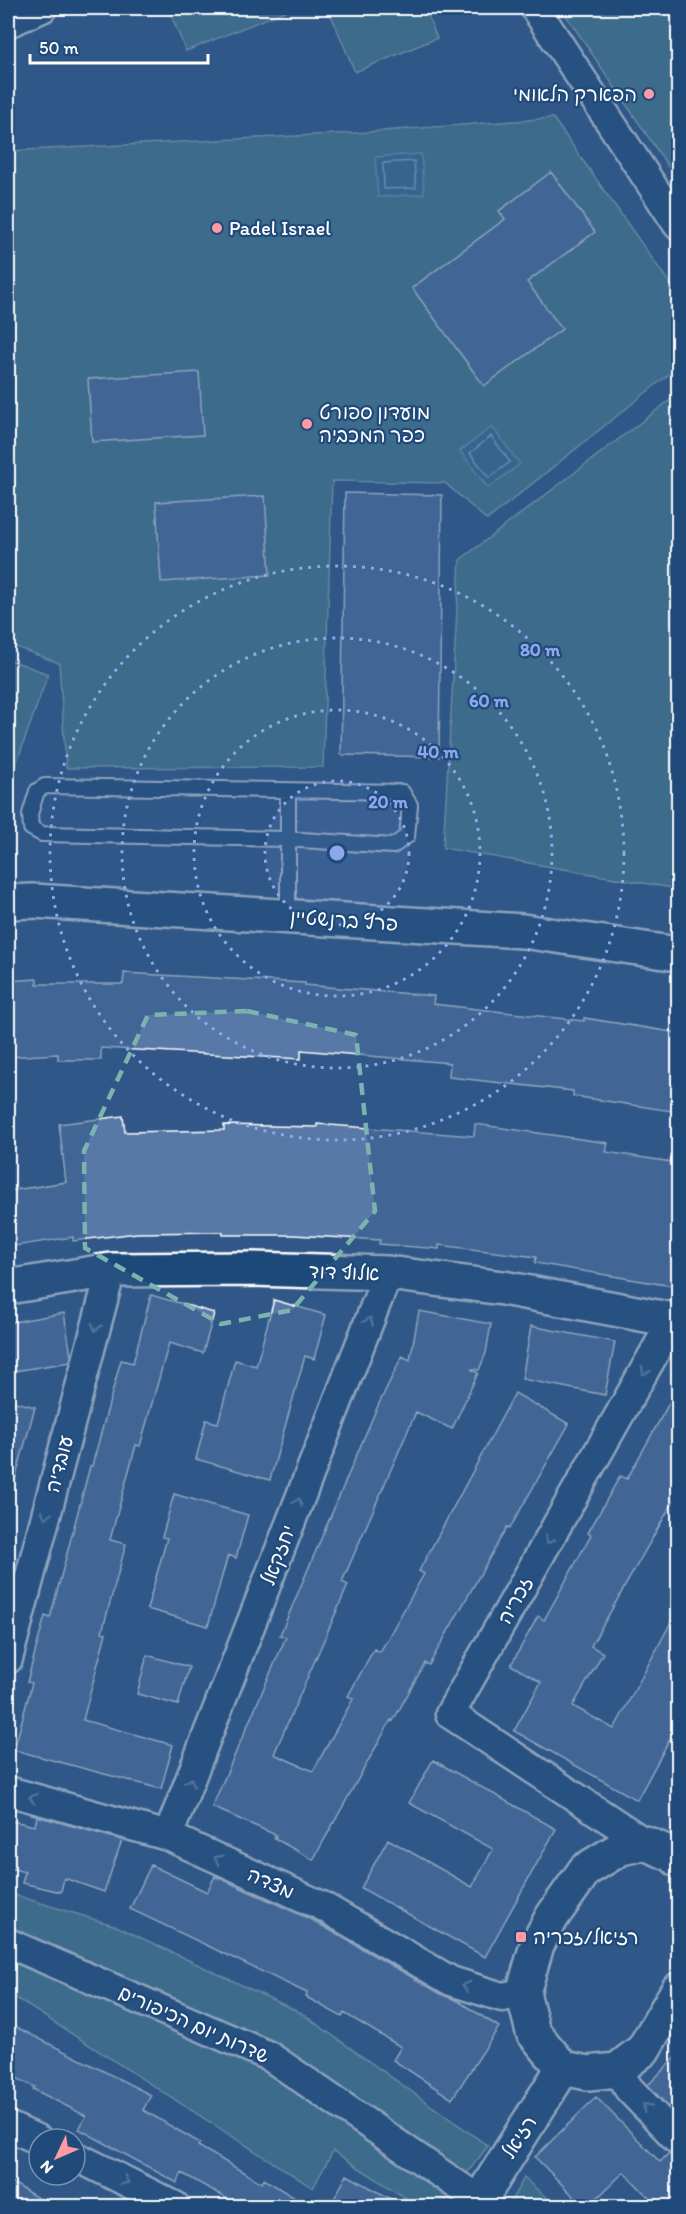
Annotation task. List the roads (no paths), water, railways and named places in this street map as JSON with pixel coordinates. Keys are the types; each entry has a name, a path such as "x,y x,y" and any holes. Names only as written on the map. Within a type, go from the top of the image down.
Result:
{"street":[{"path":"8,23 42,8"},
{"path":"535,8 678,225"},
{"name":"פרץ ברנשטיין","path":"8,902 44,901 523,931 678,954"},
{"name":"אלוף דוד","path":"8,1287 111,1270 252,1269 388,1273 503,1288 676,1320"},
{"name":"עובדיה","path":"8,1659 111,1270"},
{"name":"יחזקאל","path":"168,1836 388,1273"},
{"name":"זכריה","path":"659,1850 450,1714 676,1320"},
{"name":"מצדה","path":"8,1791 168,1836 322,1906 451,1981 502,1997 523,1993"},
{"path":"659,1850 585,1870 552,1917 537,1945 523,1993 533,2032 563,2068 588,2073 617,2070 644,2050 678,1990"},
{"name":"שדרות יום הכיפורים","path":"8,1943 269,2056 481,2204"},
{"name":"רזיאל","path":"481,2204 563,2068"},
{"path":"617,2070 629,2090 678,2140"},
{"path":"8,2126 27,2135"},
{"path":"87,2162 175,2206"}],"lane":[{"path":"45,786 402,792 410,805 406,836 393,846 286,839 42,834 31,828 30,814 37,791 45,786"},
{"path":"288,791 286,839 288,917"}],"water":[{"path":"421,154 424,194 378,197 375,157"},
{"path":"492,427 520,464 488,488 460,451"}],"place":[{"name":"הפארק הלאומי","path":"649,94"},
{"name":"Padel Israel","path":"217,228"},
{"name":"מועדון ספורט כפר המכביה","path":"307,424"},
{"name":"רזיאל/זכריה","path":"521,1937"}]}
